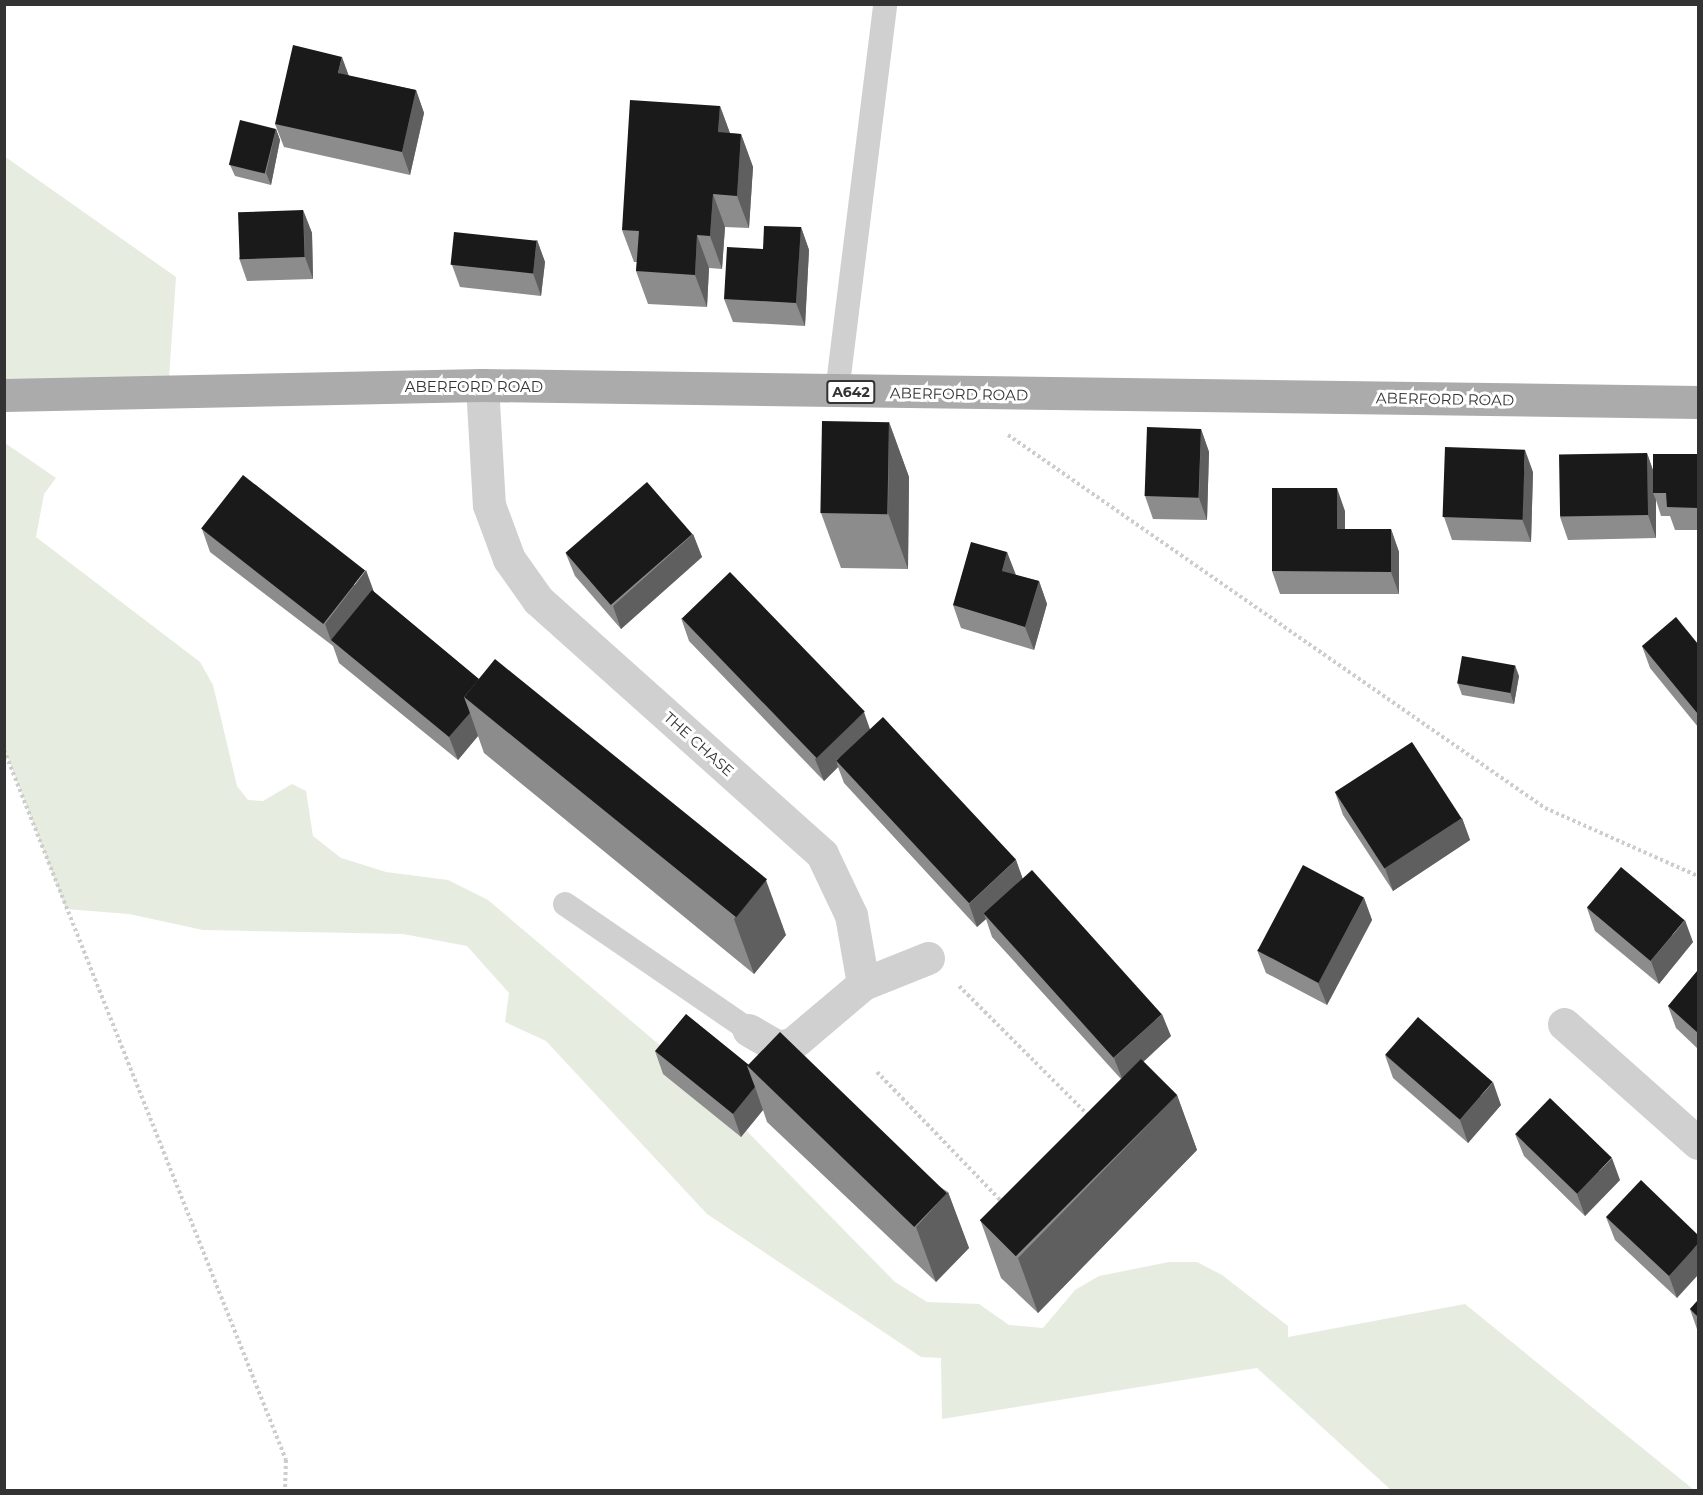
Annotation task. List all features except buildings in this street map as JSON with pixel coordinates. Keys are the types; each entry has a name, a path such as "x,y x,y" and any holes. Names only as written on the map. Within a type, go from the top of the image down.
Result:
{"main road":[{"name":"ABERFORD ROAD","path":"4,395 482,385 949,394 1698,402"}],"street":[{"name":"THE CHASE","path":"482,385 489,505 509,559 538,600 822,854 851,915 863,984"},
{"path":"749,1030 778,1047 792,1044 863,984 928,958"},
{"path":"1564,1024 1698,1143"}],"lane":[{"path":"837,392 885,4"},
{"path":"565,904 749,1030"}],"path":[{"path":"949,394 1545,808 1698,876"},
{"path":"4,750 286,1460 285,1491"},
{"path":"928,958 1094,1121"},
{"path":"877,1072 1007,1208"}],"shaded area":[{"path":"4,156 176,277 168,392 5,395"},
{"path":"5,443 56,478 44,494 36,537 200,662 213,685 237,786 248,800 263,801 292,784 306,791 313,836 341,858 386,872 448,880 488,900 675,1058 895,1282 927,1302 979,1304 1009,1325 1043,1328 1075,1290 1099,1276 1169,1262 1197,1262 1222,1275 1288,1326 1288,1337 1465,1304 1694,1490 1391,1490 1257,1368 942,1419 941,1358 921,1357 707,1214 546,1041 505,1022 509,993 467,946 403,934 203,930 129,914 66,909 5,750"}]}
